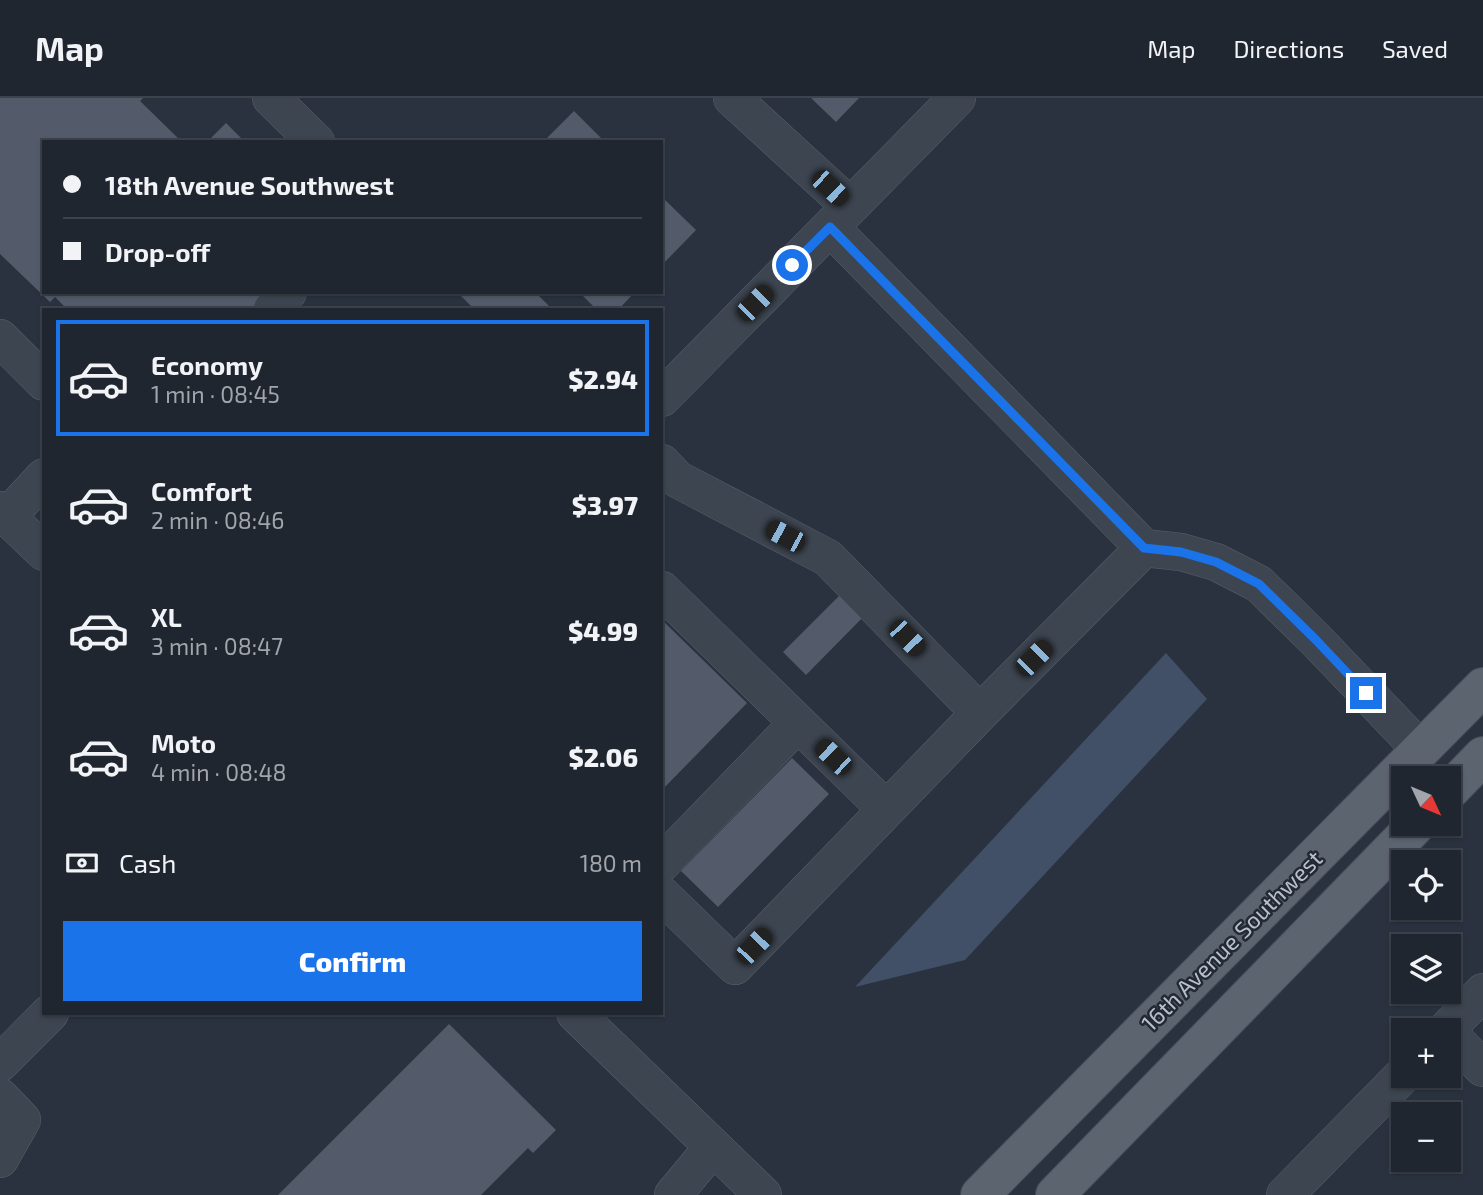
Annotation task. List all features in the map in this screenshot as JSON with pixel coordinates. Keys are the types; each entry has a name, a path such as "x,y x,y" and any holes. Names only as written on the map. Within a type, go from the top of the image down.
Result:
{"main road":[{"name":"16th Avenue Southwest","path":"981,1195 1483,687"},
{"path":"1461,779 1483,756"},
{"path":"1055,1195 1405,836"}],"street":[{"path":"271,98 314,140"},
{"path":"732,98 1144,548 1181,552 1216,562 1259,584 1421,750"},
{"path":"663,397 957,98"},
{"path":"274,308 286,294"},
{"path":"0,338 42,379"},
{"path":"0,370 42,379"},
{"path":"42,479 4,513 42,550"},
{"path":"667,479 828,558 980,713"},
{"path":"663,896 735,966 1144,548"},
{"path":"663,591 886,809"},
{"path":"663,862 797,723"},
{"path":"1460,1018 1483,992"},
{"path":"0,1063 48,1015"},
{"path":"577,1015 763,1195"},
{"path":"1461,1047 1483,1068"},
{"path":"1285,1195 1391,1087"},
{"path":"0,1097 22,1120 0,1159"},
{"path":"673,1195 713,1147"}],"water":[{"path":"1166,653 1207,699 965,960 855,987"}],"building":[{"path":"0,98 143,98 140,101 180,140 42,140 42,294 266,294 252,308 66,308 55,297 50,302 0,254"},
{"path":"811,98 859,98 836,122"},
{"path":"574,111 603,140 545,140"},
{"path":"226,123 243,140 209,140"},
{"path":"663,198 696,230 663,264"},
{"path":"459,294 537,294 551,308 473,308"},
{"path":"581,294 633,294 620,308 595,308"},
{"path":"848,587 871,609 806,675 783,652"},
{"path":"663,621 747,703 663,789"},
{"path":"792,758 829,794 718,907 681,871"},
{"path":"449,1024 556,1130 533,1153 528,1148 481,1195 278,1195"}],"route":[{"path":"792,265 830,227 1144,548 1181,552 1216,562 1259,584 1366,693"}]}
